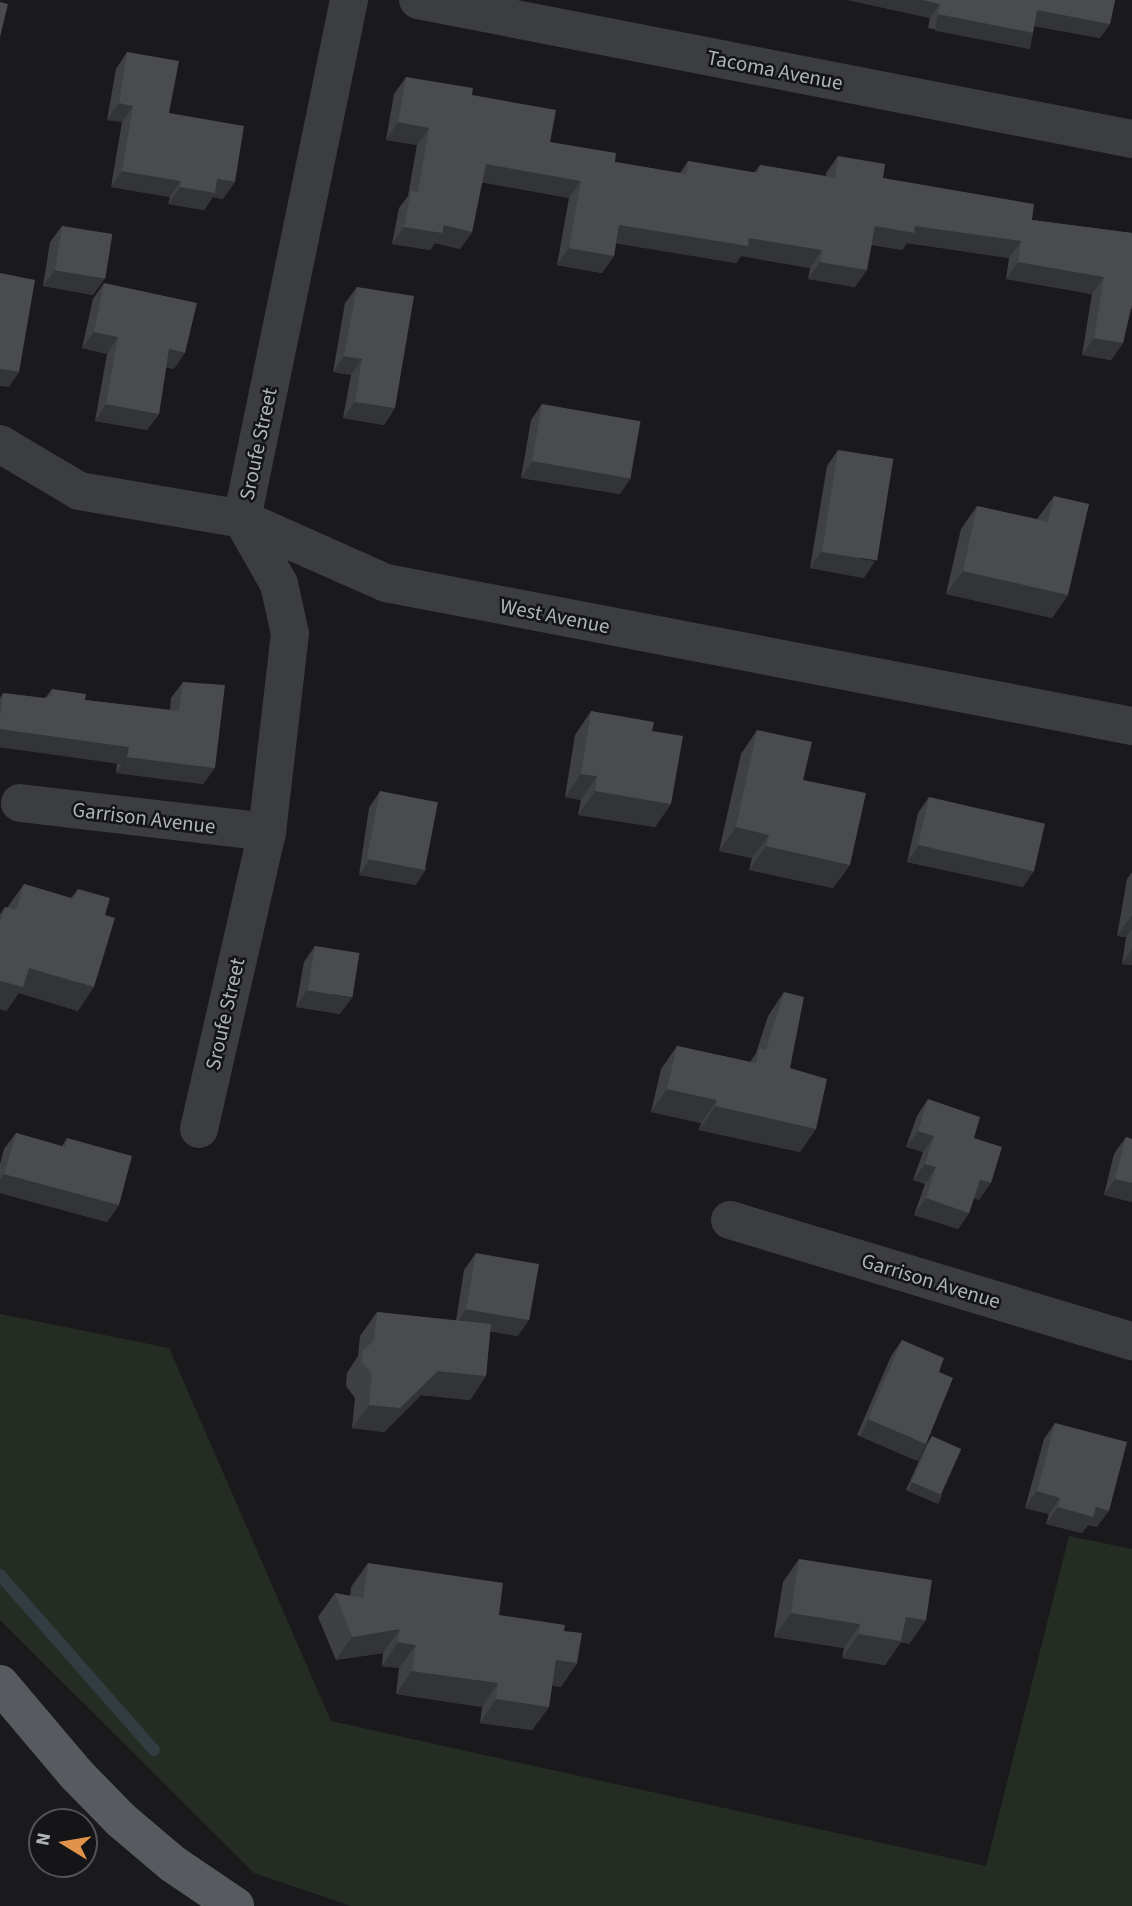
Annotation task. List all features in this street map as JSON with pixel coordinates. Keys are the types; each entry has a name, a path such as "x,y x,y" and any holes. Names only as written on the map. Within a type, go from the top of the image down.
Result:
{"main road":[{"path":"0,1684 76,1774 121,1820 173,1864 235,1906"}],"street":[{"name":"Sroufe Street","path":"199,1129 268,832 290,634 279,584 242,519 349,0"},
{"name":"Tacoma Avenue","path":"418,0 1132,139"},
{"name":"West Avenue","path":"0,444 79,491 242,519 386,583 1132,726"},
{"name":"Garrison Avenue","path":"20,803 268,832"},
{"name":"Garrison Avenue","path":"730,1220 1132,1341"}],"shaded area":[{"path":"0,1314 169,1348 331,1721 986,1866 1069,1536 1132,1549 1132,1906 351,1906 254,1873 0,1620"}],"building":[{"path":"923,0 1115,0 1110,24 1037,10 1033,33 938,14 940,4"},
{"path":"0,2 8,4 0,37"},
{"path":"127,52 179,61 169,113 244,126 235,182 217,179 215,193 180,187 181,181 122,171 133,106 119,103"},
{"path":"406,77 473,88 472,95 556,110 550,142 616,153 615,162 686,174 688,161 758,173 760,165 835,178 838,156 885,164 883,178 1034,204 1032,220 1132,233 1132,304 1123,343 1094,338 1104,277 1018,262 1021,241 915,226 914,233 875,226 867,270 820,262 822,250 749,238 748,246 619,225 614,256 569,248 581,181 486,164 472,232 444,225 442,233 404,227 411,191 418,192 429,128 398,122"},
{"path":"62,226 112,234 105,278 55,270"},
{"path":"0,273 35,280 19,372 0,369"},
{"path":"104,283 197,303 185,353 169,349 159,414 106,404 118,337 94,332"},
{"path":"357,287 414,296 395,408 355,402 362,359 344,356"},
{"path":"542,404 640,421 630,478 532,461"},
{"path":"838,450 893,459 877,560 822,552"},
{"path":"1054,496 1089,504 1068,595 963,571 977,506 1048,522"},
{"path":"183,682 225,685 215,768 127,757 129,747 0,729 3,693 44,698 51,696 52,689 86,694 85,700 179,711"},
{"path":"591,711 654,722 652,731 683,736 671,804 595,791 597,776 581,774"},
{"path":"757,730 812,742 803,780 866,793 850,865 766,846 769,835 736,827"},
{"path":"380,791 438,802 425,870 367,859"},
{"path":"929,797 1045,824 1034,872 918,845"},
{"path":"24,884 74,899 78,889 110,898 105,915 115,918 94,987 29,968 23,987 0,981 0,923 5,907 16,910"},
{"path":"315,946 359,953 352,997 308,990"},
{"path":"784,992 804,997 790,1068 827,1079 816,1129 716,1106 717,1100 667,1089 677,1046 756,1063 759,1048 766,1050"},
{"path":"928,1099 980,1117 974,1138 1002,1147 991,1183 980,1180 969,1213 926,1198 936,1167 925,1164 934,1136 918,1131"},
{"path":"16,1133 65,1147 67,1138 132,1156 119,1205 4,1174"},
{"path":"1126,1137 1132,1139 1132,1183 1115,1179"},
{"path":"476,1253 539,1264 529,1320 466,1309"},
{"path":"377,1312 491,1324 486,1376 438,1371 400,1408 369,1405 372,1374 362,1362 363,1350 374,1341"},
{"path":"902,1340 944,1358 939,1372 953,1378 926,1444 868,1419"},
{"path":"1055,1423 1127,1442 1109,1511 1096,1507 1093,1517 1058,1507 1060,1498 1037,1491"},
{"path":"932,1436 961,1449 941,1495 912,1482"},
{"path":"799,1559 932,1580 926,1620 906,1617 901,1641 859,1634 860,1624 791,1613"},
{"path":"368,1563 503,1583 499,1615 565,1625 564,1631 582,1633 577,1663 556,1660 549,1707 496,1699 498,1683 412,1671 416,1645 398,1642 400,1629 352,1637 335,1593 363,1598"}],"waterway":[{"path":"0,1575 154,1750"}]}
